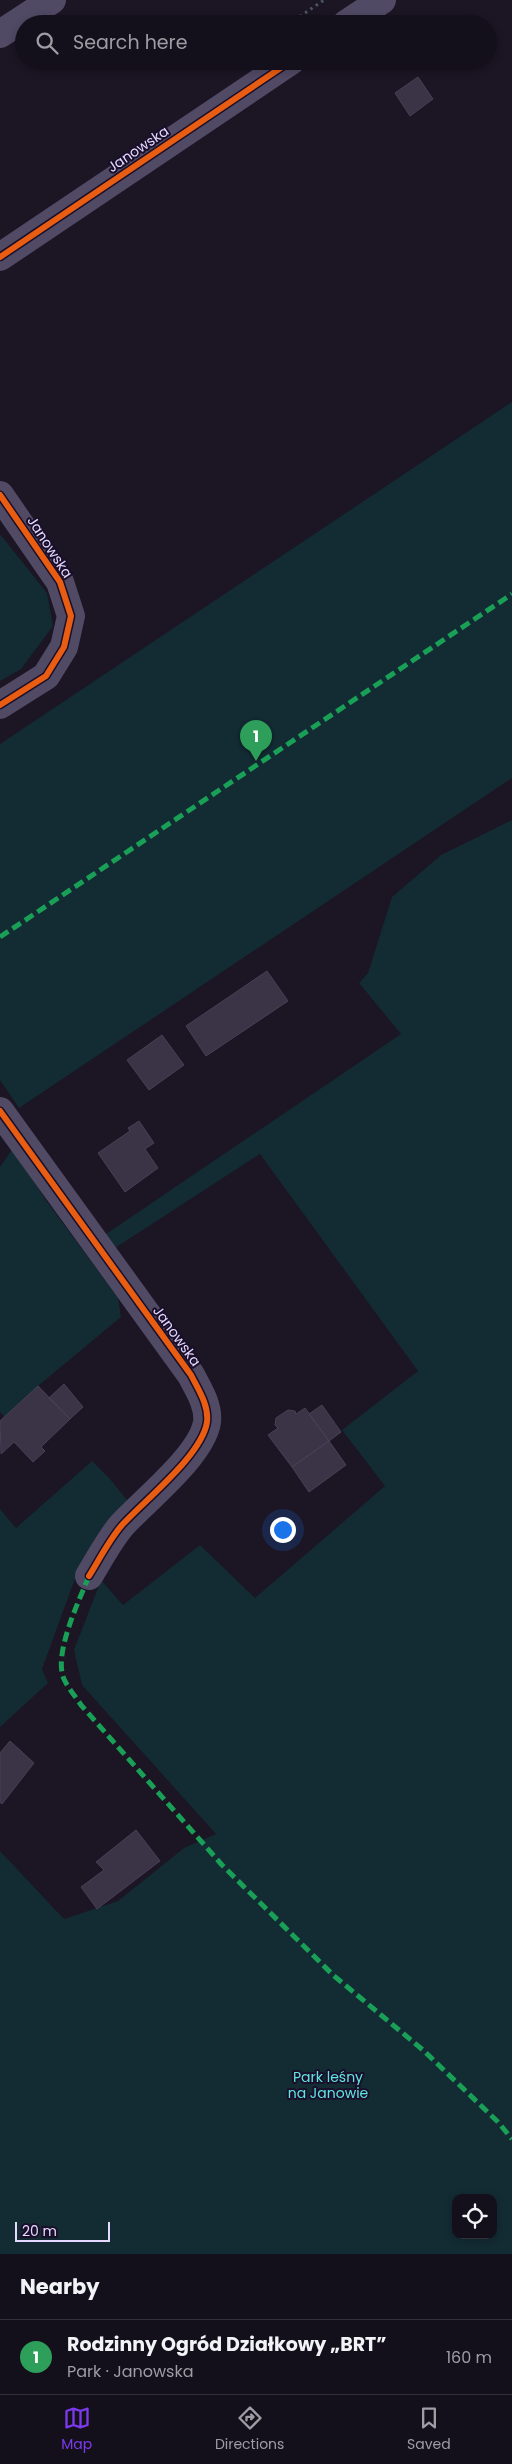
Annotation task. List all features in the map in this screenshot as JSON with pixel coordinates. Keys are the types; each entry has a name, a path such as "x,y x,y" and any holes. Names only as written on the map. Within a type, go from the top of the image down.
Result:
{"street":[{"path":"29,15 52,0"},
{"path":"360,15 382,0"},
{"path":"0,34 15,24"},
{"name":"Janowska","path":"0,257 278,70"},
{"name":"Janowska","path":"0,495 60,582 71,616 64,647 46,676 0,705"},
{"name":"Janowska","path":"0,1111 191,1375 203,1397 207,1420 203,1436 193,1452 121,1526 89,1576"}],"path":[{"path":"302,15 324,0"}],"green space":[{"path":"512,402 512,778 19,1108 0,1080 0,744"},
{"path":"0,534 47,593 53,626 21,669 0,681"},
{"name":"Park leśny na Janowie","path":"512,820 512,2254 0,2254 0,1851 64,1919 118,1901 184,1848 216,1834 82,1685 74,1650 101,1580 123,1605 200,1545 255,1598 385,1486 342,1430 418,1371 260,1154 112,1250 103,1236 401,1034 359,983 368,973 392,897 441,855"},
{"path":"13,1148 45,1199 118,1298 121,1317 38,1386 5,1417 0,1412 0,1167"},
{"path":"92,1461 127,1500 99,1533 80,1565 42,1669 48,1683 0,1727 0,1509 16,1528"}],"building":[{"path":"418,77 433,99 410,116 395,93"},
{"path":"267,971 288,1001 206,1056 186,1026"},
{"path":"162,1035 184,1065 149,1090 127,1060"},
{"path":"139,1121 154,1143 145,1149 158,1168 125,1192 98,1153 130,1131 128,1128"},
{"path":"64,1384 83,1407 70,1419 49,1398"},
{"path":"38,1386 70,1419 41,1447 45,1451 33,1462 14,1442 1,1454 0,1421"},
{"path":"322,1405 341,1432 329,1441 309,1414"},
{"path":"305,1408 329,1441 292,1467 268,1435 278,1428 275,1425 276,1418 288,1410 295,1411 296,1414"},
{"path":"329,1441 346,1465 309,1492 292,1467"},
{"path":"10,1741 34,1763 2,1804 0,1802 0,1753"},
{"path":"136,1830 160,1861 97,1909 81,1887 104,1870 96,1862"}],"marked path":[{"path":"0,937 512,594"},
{"path":"89,1576 64,1642 62,1656 64,1679 81,1705 222,1865 333,1975 423,2050 498,2122 512,2139"}],"cycle path":[{"path":"0,257 278,70"},
{"path":"0,495 60,582 71,616 64,647 46,676 0,705"},
{"path":"0,1111 191,1375 206,1409 207,1422 203,1435 195,1448 172,1476 117,1531 89,1576"}],"place":[{"name":"Rodzinny Ogród Działkowy „BRT”","path":"256,761"}]}
